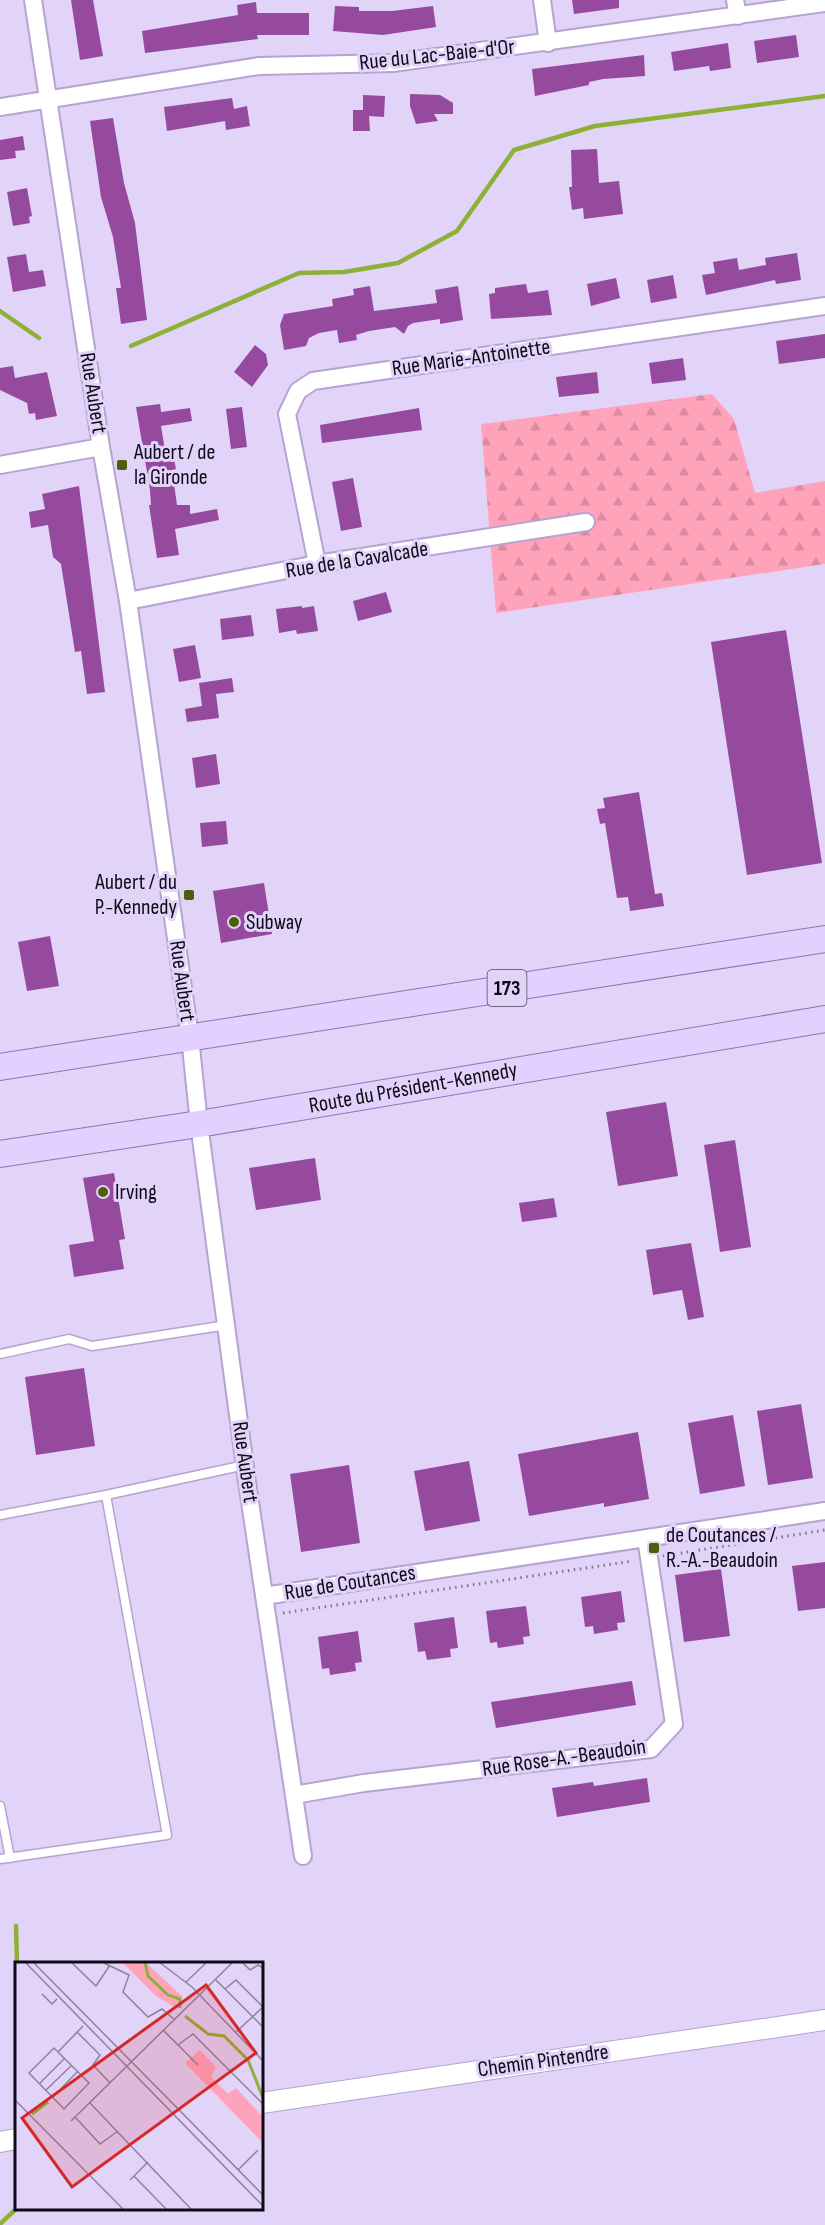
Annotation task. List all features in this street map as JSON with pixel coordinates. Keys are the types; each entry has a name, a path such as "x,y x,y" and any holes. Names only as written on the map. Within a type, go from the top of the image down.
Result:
{"main road":[{"name":"173","path":"0,1067 825,939"},
{"name":"Route du Président-Kennedy","path":"0,1154 199,1124 825,1019"}],"street":[{"name":"Rue Aubert","path":"33,0 101,447 128,601 190,1037 199,1124 245,1465 303,1856"},
{"path":"542,0 548,43"},
{"name":"Rue du Lac-Baie-d'Or","path":"0,107 259,66 393,63 548,43 736,8 825,3"},
{"name":"Rue Marie-Antoinette","path":"317,564 287,414 298,391 313,381 825,306"},
{"path":"0,465 101,447"},
{"name":"Rue de la Cavalcade","path":"128,601 317,564 586,522"},
{"name":"Rue de Coutances","path":"264,1596 825,1511"},
{"name":"Rue Rose-A.-Beaudoin","path":"294,1795 364,1784 651,1749 674,1724 646,1538"},
{"name":"Chemin Pintendre","path":"262,2103 825,2020"},
{"path":"0,2142 15,2139"}],"lane":[{"path":"0,1354 69,1339 92,1346 226,1325"},
{"path":"0,1515 245,1465"},
{"path":"0,1860 167,1834 106,1495"},
{"path":"0,1806 10,1858"}],"path":[{"name":"Rue de Coutances","path":"264,1596 284,1614 825,1530"}],"green space":[{"path":"712,394 734,419 755,493 825,481 825,564 496,613 481,424"}],"building":[{"path":"71,0 93,0 103,56 80,60"},
{"path":"572,0 619,0 619,8 574,14"},
{"path":"256,2 257,13 309,13 309,35 257,35 258,39 145,53 142,31 238,15 237,5"},
{"path":"335,6 359,7 359,11 392,11 433,6 436,27 383,35 333,31"},
{"path":"796,35 799,57 757,63 754,41"},
{"path":"728,43 731,68 710,71 709,66 674,71 671,52"},
{"path":"644,55 645,76 603,79 589,82 589,85 535,96 532,69"},
{"path":"410,94 440,95 453,103 453,114 434,114 438,121 416,124 410,106"},
{"path":"363,95 385,96 384,117 369,116 370,131 353,131 353,110 363,110"},
{"path":"232,98 234,109 247,106 250,126 226,130 225,121 167,131 164,107"},
{"path":"113,118 124,183 135,223 147,320 121,324 116,288 121,288 113,237 101,197 90,121"},
{"path":"23,136 25,150 15,151 16,158 0,160 0,140"},
{"path":"597,149 599,183 619,181 623,214 584,219 583,208 572,210 569,187 572,187 571,150"},
{"path":"27,188 32,216 29,217 30,223 13,226 7,192"},
{"path":"797,253 801,280 776,284 775,280 706,295 702,275 715,273 713,262 737,258 739,270 766,265 765,258"},
{"path":"26,254 29,272 43,270 46,286 13,292 7,257"},
{"path":"673,275 677,298 651,303 647,280"},
{"path":"616,278 620,298 591,306 587,284"},
{"path":"526,284 528,293 548,290 552,315 491,319 489,294 495,293 495,288"},
{"path":"370,286 374,311 437,303 435,290 458,286 463,320 440,324 440,319 413,323 408,326 404,334 395,327 369,331 356,335 357,340 339,343 337,330 319,333 309,338 306,346 284,350 280,325 284,314 333,306 332,299 354,295 353,289"},
{"path":"825,334 825,358 779,364 776,341"},
{"path":"255,345 266,354 268,365 252,387 234,372"},
{"path":"683,358 686,380 652,384 649,363"},
{"path":"13,366 15,378 47,372 57,416 36,420 35,413 29,414 27,403 0,390 0,368"},
{"path":"597,372 599,393 559,397 556,377"},
{"path":"160,404 161,412 190,408 192,421 161,426 165,450 172,449 176,469 172,470 177,505 190,505 190,514 217,509 219,520 175,529 179,555 157,558 149,505 151,505 150,490 136,407"},
{"path":"242,407 247,447 231,449 226,409"},
{"path":"419,408 422,430 322,443 320,425"},
{"path":"353,478 362,527 341,531 332,482"},
{"path":"79,486 105,692 87,694 81,651 75,652 61,564 53,557 48,525 31,528 29,512 45,509 42,494"},
{"path":"386,592 392,612 358,621 353,601"},
{"path":"302,606 302,608 314,606 318,631 297,634 296,630 279,633 276,609"},
{"path":"251,615 254,636 222,640 220,619"},
{"path":"786,630 822,863 747,875 711,642"},
{"path":"195,645 201,678 179,682 173,649"},
{"path":"232,678 234,692 216,694 219,718 187,722 185,709 202,706 199,683"},
{"path":"216,754 220,784 196,788 192,758"},
{"path":"639,792 655,894 662,893 664,906 630,911 628,897 617,898 605,823 600,824 597,809 605,808 603,798"},
{"path":"226,821 228,844 202,847 200,823"},
{"path":"264,883 272,934 221,943 213,891"},
{"path":"50,936 59,986 27,991 18,942"},
{"path":"666,1102 678,1176 618,1186 606,1112"},
{"path":"735,1140 751,1247 720,1252 704,1145"},
{"path":"315,1158 321,1200 256,1210 249,1168"},
{"path":"114,1173 125,1239 119,1240 124,1269 74,1277 69,1245 94,1241 83,1178"},
{"path":"554,1198 557,1217 522,1222 519,1203"},
{"path":"691,1243 704,1317 688,1320 682,1290 653,1295 646,1250"},
{"path":"84,1368 95,1446 36,1455 25,1377"},
{"path":"801,1404 813,1478 768,1485 757,1411"},
{"path":"733,1415 745,1486 700,1494 688,1423"},
{"path":"638,1432 649,1499 604,1507 604,1503 529,1516 518,1454"},
{"path":"469,1461 480,1521 425,1531 414,1471"},
{"path":"349,1465 360,1543 301,1552 290,1474"},
{"path":"825,1562 825,1608 798,1611 792,1566"},
{"path":"721,1569 730,1636 684,1642 675,1575"},
{"path":"621,1591 625,1622 617,1623 618,1630 594,1634 593,1626 585,1627 581,1597"},
{"path":"526,1606 530,1636 523,1637 524,1644 498,1648 497,1642 490,1643 486,1611"},
{"path":"454,1617 458,1648 450,1649 451,1657 427,1660 425,1651 418,1652 414,1623"},
{"path":"358,1631 362,1662 355,1663 356,1671 330,1675 329,1668 322,1669 318,1637"},
{"path":"632,1681 636,1705 496,1728 491,1702"},
{"path":"647,1778 650,1802 557,1817 552,1788 593,1782 594,1786"}],"waterway":[{"path":"131,346 299,273 344,272 398,263 457,231 514,150 595,126 825,96"},
{"path":"0,311 39,338"},
{"path":"16,1926 17,1962"},
{"path":"0,2224 15,2210"}],"place":[{"name":"Aubert / de la Gironde","path":"122,465"},
{"name":"Aubert / du P.-Kennedy","path":"189,895"},
{"name":"Subway","path":"234,922"},
{"name":"Irving","path":"103,1192"},
{"name":"de Coutances / R.-A.-Beaudoin","path":"654,1548"}]}
